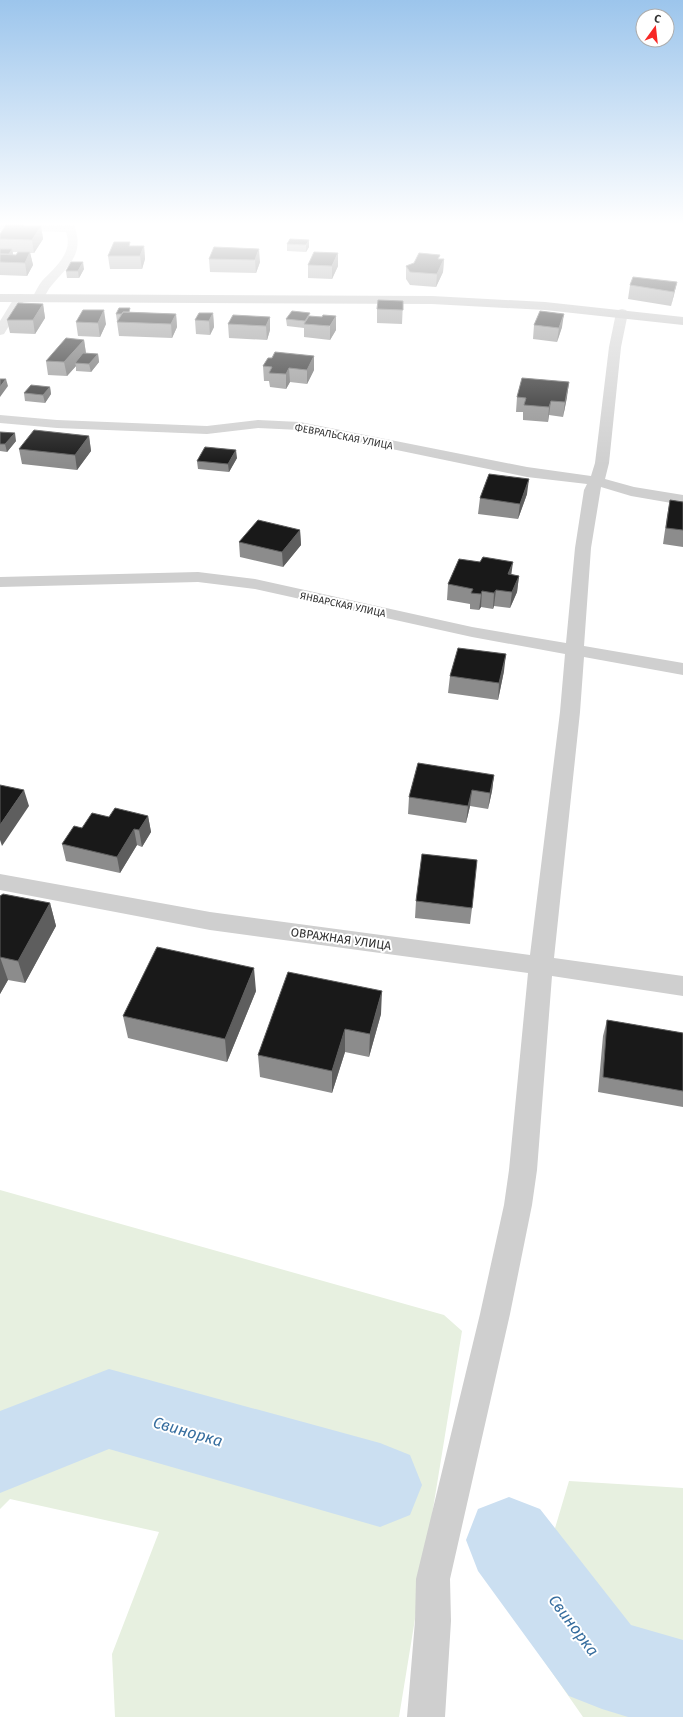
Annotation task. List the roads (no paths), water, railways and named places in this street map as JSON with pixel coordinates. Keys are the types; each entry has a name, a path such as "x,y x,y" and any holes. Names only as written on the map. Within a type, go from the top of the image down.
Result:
{"main road":[{"path":"531,305 622,313 683,321"}],"street":[{"path":"0,331 16,305"},
{"path":"426,1717 433,1620 433,1579 495,1314 518,1204 523,1170 541,965 566,742 586,524 592,490 602,463 615,347 622,313"},
{"name":"ФЕВРАЛЬСКАЯ УЛИЦА","path":"0,419 57,424 207,430 258,424 300,426 527,472 596,481 631,491 683,500"},
{"name":"ЯНВАРСКАЯ УЛИЦА","path":"0,582 198,577 214,578 255,584 457,629 574,651 683,669"},
{"name":"ОВРАЖНАЯ УЛИЦА","path":"0,882 210,921 541,965 683,986"}],"waterway":[{"name":"Свинорка","path":"0,1452 109,1409 380,1485"},
{"name":"Свинорка","path":"509,1540 602,1663 683,1687"}]}
